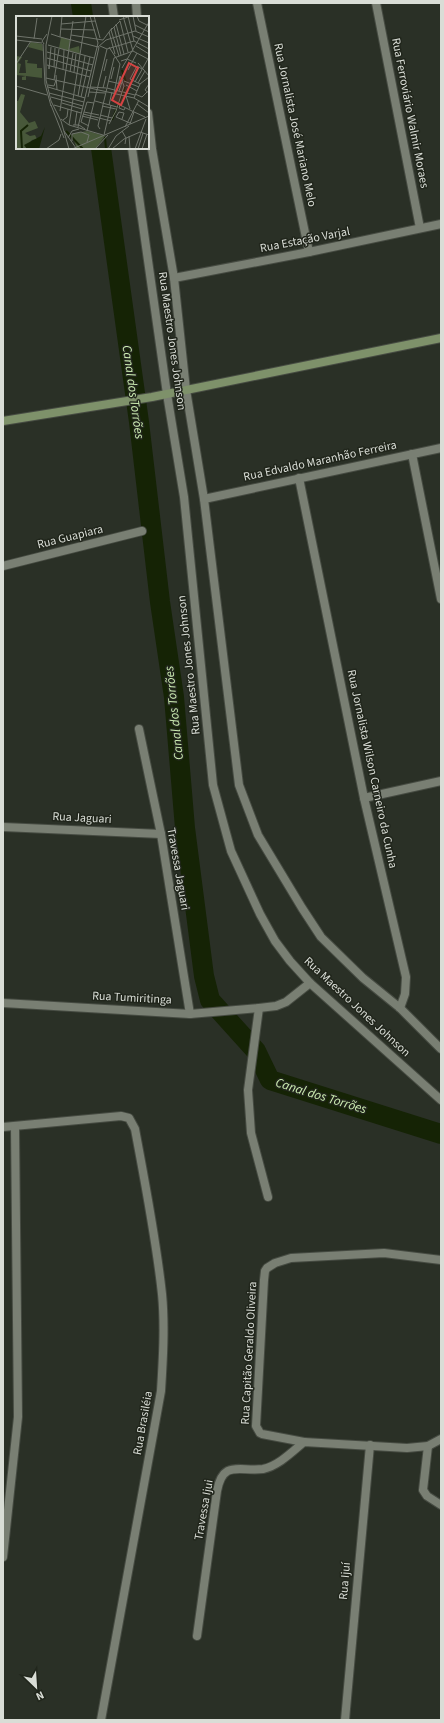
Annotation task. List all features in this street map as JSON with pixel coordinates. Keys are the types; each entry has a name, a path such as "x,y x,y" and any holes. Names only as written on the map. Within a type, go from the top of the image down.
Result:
{"street":[{"path":"112,3 114,16"},
{"path":"136,3 137,16"},
{"name":"Rua Jornalista José Mariano Melo","path":"257,3 309,252"},
{"name":"Rua Ferroviário Walmir Moraes","path":"376,3 420,228"},
{"name":"Rua Maestro Jones Johnson","path":"149,122 152,149 174,278 186,390 204,499 235,765 239,785 244,802 258,835 272,860 321,937 363,978 400,1008"},
{"name":"Rua Maestro Jones Johnson","path":"132,149 167,394 184,497 213,785 221,820 231,851 260,914 290,962 310,983 441,1100"},
{"name":"Rua Estação Varjal","path":"174,278 309,252 441,224"},
{"path":"3,421 152,397 441,338"},
{"name":"Rua Edvaldo Maranhão Ferreira","path":"204,499 441,448"},
{"path":"412,454 441,599"},
{"name":"Rua Jornalista Wilson Carneiro da Cunha","path":"299,478 364,798 406,977 405,994 400,1008"},
{"name":"Rua Guapiara","path":"3,566 142,531"},
{"name":"Travessa Jaguari","path":"138,729 161,834 190,1014"},
{"path":"364,798 441,782"},
{"name":"Rua Jaguari","path":"3,827 161,834"},
{"name":"Rua Tumiritinga","path":"3,1003 190,1014 259,1008 286,1002 310,983"},
{"path":"259,1008 248,1090 251,1133 268,1197"},
{"path":"400,1008 441,1050"},
{"name":"Rua Brasiléia","path":"15,1127 121,1116 129,1118 135,1129 162,1295 163,1355 161,1391 101,1720"},
{"path":"3,1127 15,1127 18,1417 3,1557"},
{"name":"Rua Capitão Geraldo Oliveira","path":"304,1442 262,1434 256,1426 265,1275 267,1268 275,1263 295,1257 386,1253 441,1260"},
{"path":"304,1442 408,1448 428,1446 441,1439"},
{"name":"Travessa Ijui","path":"197,1636 217,1491 222,1475 236,1468 262,1469 274,1465 304,1442"},
{"name":"Rua Ijuí","path":"345,1720 370,1445"},
{"path":"428,1446 423,1490 427,1496 441,1505"}],"waterway":[{"name":"Canal dos Torrões","path":"81,3 83,16"},
{"name":"Canal dos Torrões","path":"101,149 139,422 160,602 174,697 185,828 204,976 210,1000 256,1051 270,1080 441,1134"}]}
